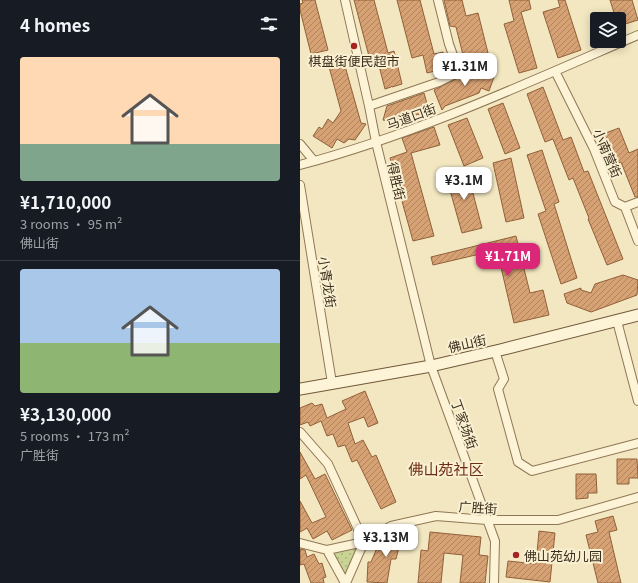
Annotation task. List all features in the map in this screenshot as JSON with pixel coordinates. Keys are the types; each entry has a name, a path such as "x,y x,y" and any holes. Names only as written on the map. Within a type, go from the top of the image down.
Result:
{"street":[{"name":"得胜街","path":"345,0 376,142 431,366"},
{"name":"马道口街","path":"369,106 440,82 459,72 449,44 438,0"},
{"name":"马道口街","path":"300,165 376,142 481,103 638,35"},
{"name":"小南营街","path":"556,71 594,149 615,202 625,207 638,241"},
{"path":"300,144 314,161"},
{"name":"小青龙街","path":"300,185 332,383"},
{"path":"625,207 638,202"},
{"name":"佛山街","path":"300,389 431,366 638,315"},
{"path":"617,321 638,401"},
{"path":"495,351 504,379 498,390 518,462 532,471 638,444"},
{"name":"丁家场街","path":"431,366 495,541 494,583"},
{"path":"300,432 328,464 364,542 346,583"},
{"name":"广胜街","path":"327,550 364,542 391,526 436,516 487,520 558,520 638,496"},
{"path":"300,543 327,550 346,583"}],"green space":[{"path":"360,545 344,579 331,553"}],"building":[{"path":"302,0 315,0 328,50 311,54 300,10 300,4 303,3"},
{"path":"354,0 374,0 388,53 394,51 402,84 385,89 377,58 370,60"},
{"path":"397,0 420,0 434,54 443,52 447,68 427,73 423,55 412,58"},
{"path":"444,0 462,0 466,16 478,13 489,57 465,63 456,27 450,26"},
{"path":"509,0 529,0 531,9 521,12 537,68 519,73 504,24 514,21"},
{"path":"558,0 565,0 581,50 558,58 543,12 560,7"},
{"path":"610,0 632,0 638,20 626,24 626,12 614,12"},
{"path":"343,59 361,123 366,124 355,140 349,139 344,143 337,139 332,148 313,136 319,127 322,129 328,119 333,123 341,111 328,63"},
{"path":"491,66 494,77 489,91 481,88 479,93 445,106 442,110 434,90 460,77"},
{"path":"543,87 563,140 571,137 584,172 588,171 623,259 607,265 573,178 569,180 553,139 545,142 527,94"},
{"path":"424,93 429,111 423,116 417,114 412,120 404,118 397,124 383,120 387,106"},
{"path":"503,103 520,148 505,154 488,109"},
{"path":"467,118 483,158 464,166 448,125"},
{"path":"434,127 440,145 411,153 434,236 413,241 390,158 407,152 402,138"},
{"path":"619,128 629,153 638,149 638,197 635,197 621,162 616,164 603,134"},
{"path":"542,150 559,202 554,204 577,278 561,284 538,214 546,211 527,155"},
{"path":"511,158 524,218 506,222 493,163"},
{"path":"467,170 482,228 462,233 446,176"},
{"path":"516,236 530,293 543,290 549,315 514,323 497,250 433,265 431,257"},
{"path":"623,275 638,280 637,295 591,312 567,303 564,294 581,288 581,290 591,293 595,284"},
{"path":"365,391 378,423 368,427 364,417 348,423 355,444 363,440 372,457 376,455 396,502 381,509 357,460 352,462 345,445 338,447 333,434 327,436 321,421 310,426 308,422 300,425 300,408 312,403 315,406 322,404 327,418 346,409 342,401"},
{"path":"300,452 315,479 325,474 352,530 332,540 327,531 313,539 307,528 300,532 300,501 312,523 326,517 306,475 300,479"},
{"path":"617,459 637,459 638,478 629,478 629,484 617,484"},
{"path":"576,474 596,474 597,493 588,493 588,498 576,499"},
{"path":"613,516 617,530 609,532 621,583 598,583 586,535 598,532 595,521"},
{"path":"539,531 555,533 550,582 506,577 508,561 536,564"},
{"path":"430,532 481,537 479,555 488,556 485,583 460,583 463,555 444,553 441,583 418,583 421,550 428,551"},
{"path":"392,534 412,536 408,548 399,547 396,559 391,559 387,583 367,582 368,562 371,562 380,541 388,541"},
{"path":"300,549 305,550 307,557 314,554 319,564 322,563 326,577 323,578 324,583 311,583 304,564 300,565"}],"place":[{"name":"棋盘街便民超市","path":"354,46"},
{"name":"佛山苑幼儿园","path":"516,555"}],"district":[{"name":"佛山苑社区","path":"446,468"}]}
